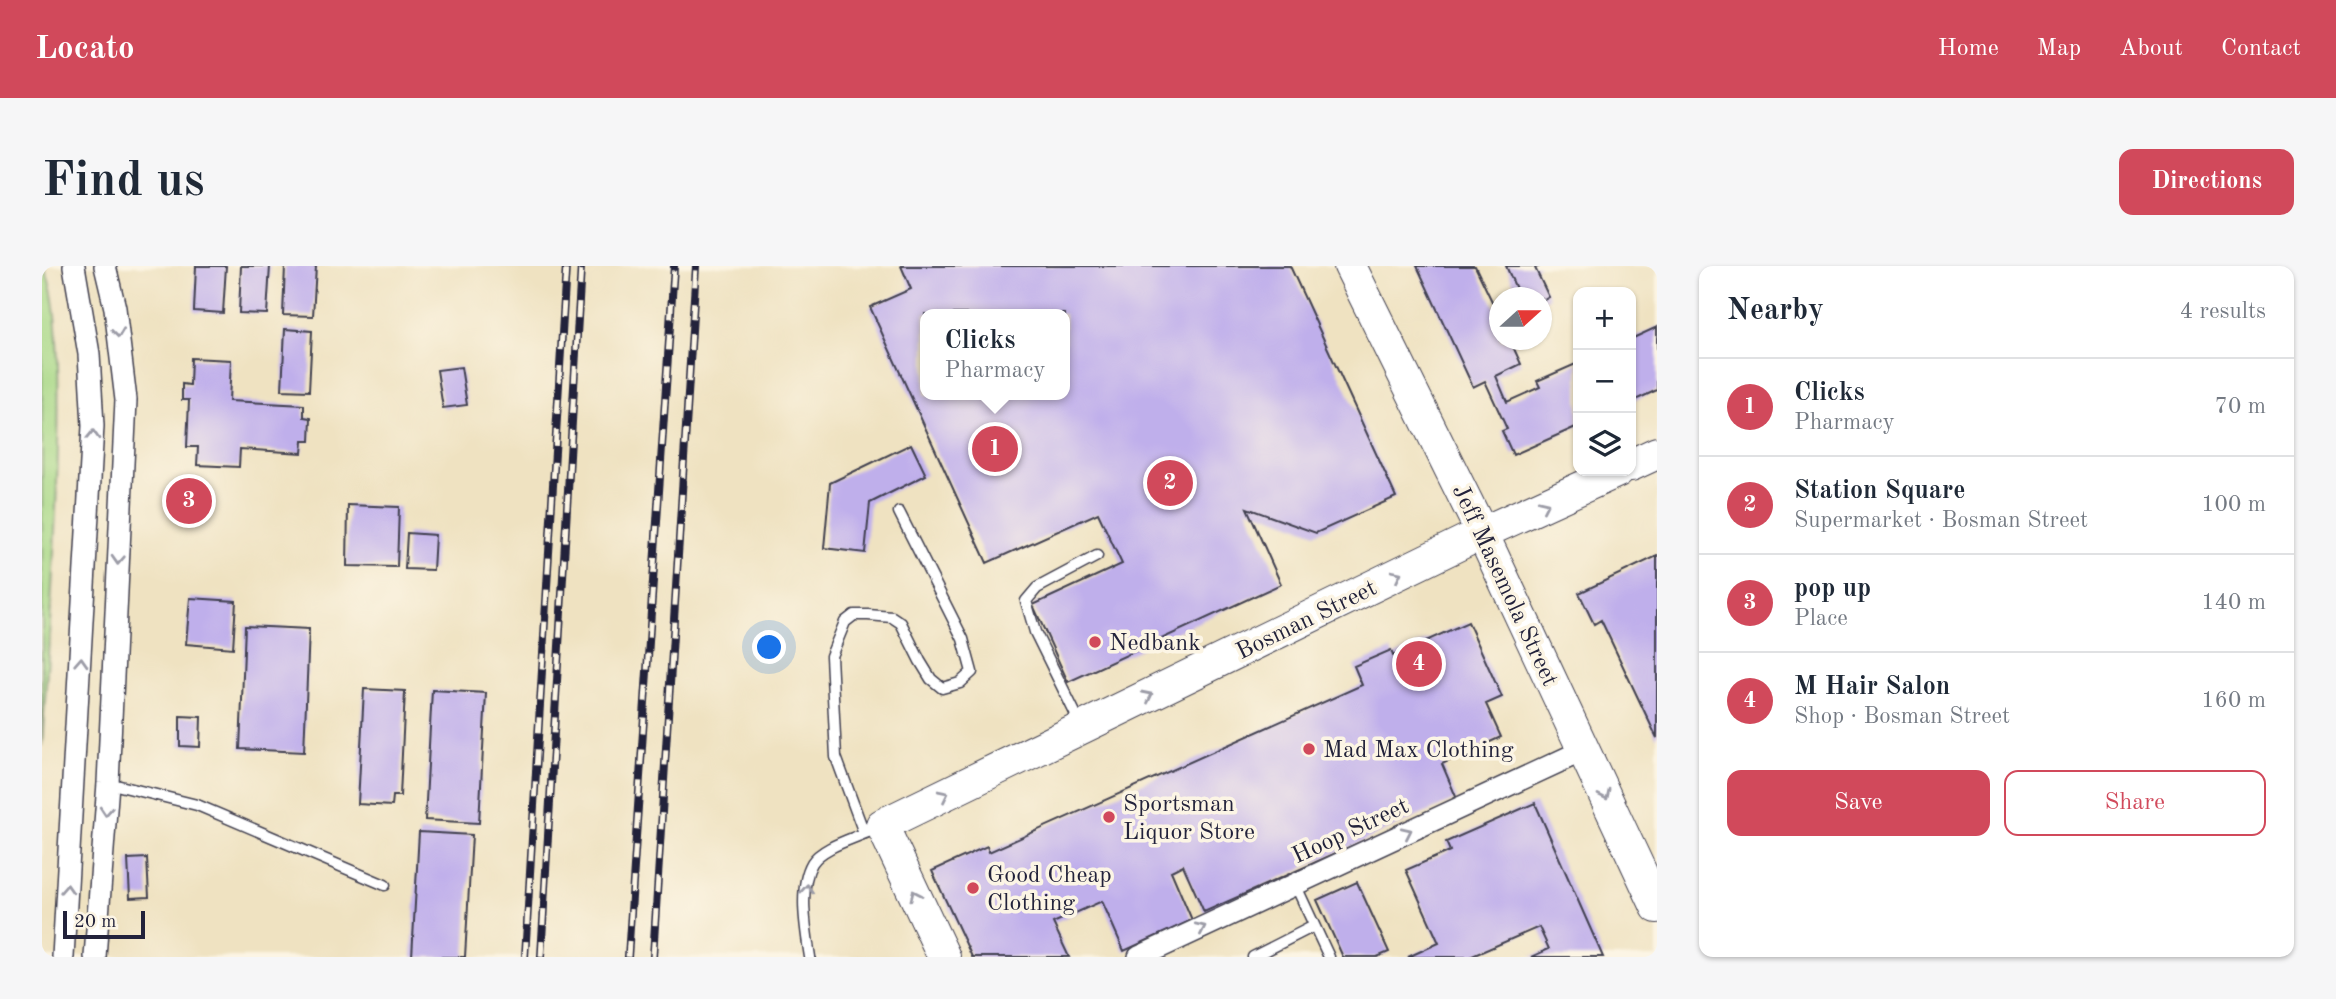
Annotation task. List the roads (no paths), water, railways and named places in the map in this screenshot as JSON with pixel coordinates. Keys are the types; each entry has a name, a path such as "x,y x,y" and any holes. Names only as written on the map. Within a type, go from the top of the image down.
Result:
{"main road":[{"name":"Jeff Masemola Street","path":"1350,266 1482,533 1657,907"},
{"path":"1636,463 1657,453"},
{"name":"Bosman Street","path":"873,829 1482,533 1607,476"},
{"path":"873,829 944,957"}],"street":[{"path":"63,957 93,426 89,355 74,266"},
{"path":"95,957 108,783 127,400 115,308 105,266"},
{"name":"Hoop Street","path":"1139,957 1584,750"}],"lane":[{"path":"810,957 806,891 813,862 825,852 873,829 835,757 831,656 845,622 854,615 892,617 909,633 920,662 931,679 942,688 960,683 972,672 963,639 899,512"},
{"path":"1082,728 1035,632 1026,601 1037,588 1097,556"},
{"path":"108,783 197,805 385,885"},
{"path":"1295,884 1329,957"},
{"path":"1253,957 1314,926"}],"railway":[{"path":"525,957 566,266"},
{"path":"541,957 581,266"},
{"path":"628,957 674,266"},
{"path":"653,957 696,266"}],"place":[{"name":"Clicks","path":"995,449"},
{"name":"Station Square","path":"1170,483"},
{"name":"pop up","path":"189,501"},
{"name":"Nedbank","path":"1095,642"},
{"name":"M Hair Salon","path":"1419,664"},
{"name":"Mad Max Clothing","path":"1309,749"},
{"name":"Sportsman Liquor Store","path":"1109,817"},
{"name":"Good Cheap Clothing","path":"973,888"}]}
